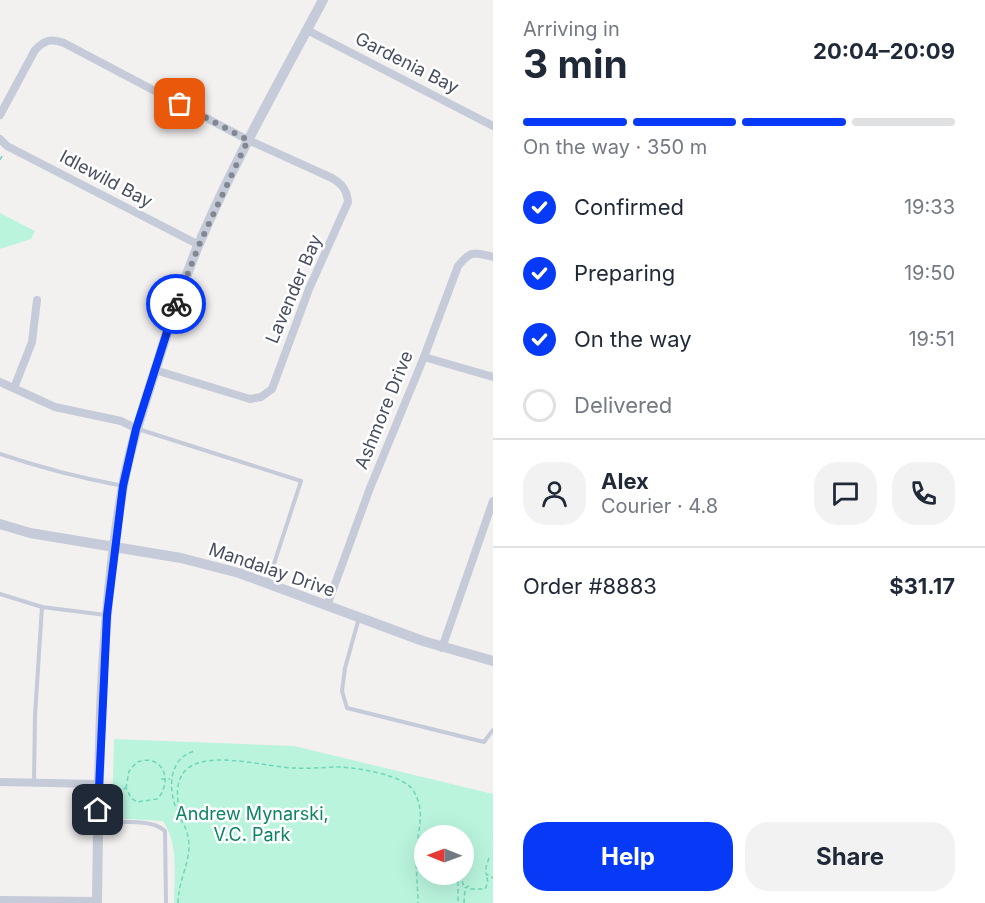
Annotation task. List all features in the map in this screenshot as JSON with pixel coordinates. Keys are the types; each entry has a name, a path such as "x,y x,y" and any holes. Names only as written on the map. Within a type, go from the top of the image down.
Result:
{"street":[{"path":"0,900 97,902 98,784 107,615 123,486 136,429 176,304 199,245 248,140 323,0"},
{"name":"Gardenia Bay","path":"307,30 493,126"},
{"path":"0,115 35,50 43,42 52,39 64,43 248,140"},
{"name":"Idlewild Bay","path":"0,139 7,146 199,245"},
{"name":"Lavender Bay","path":"155,370 250,399 261,397 272,389 309,289 343,216 348,202 344,186 332,178 248,140"},
{"name":"Ashmore Drive","path":"327,606 370,488 424,357 458,266 466,255 475,252 493,257"},
{"path":"14,388 32,342 37,300"},
{"path":"424,357 493,377"},
{"path":"0,382 55,407 121,421 136,429"},
{"path":"442,648 493,501"},
{"name":"Mandalay Drive","path":"0,524 30,533 196,561 268,583 442,648 493,661"},
{"path":"0,782 98,784"}],"lane":[{"path":"136,429 301,481 268,583"},
{"path":"0,454 78,478 123,486"},
{"path":"0,594 42,607 107,615"},
{"path":"34,783 35,715 42,607"},
{"path":"358,618 345,668 342,691 347,708 483,742 493,730"},
{"path":"98,823 150,823 165,831 166,903"}],"path":[{"path":"178,903 181,877 188,861 189,851 187,829 175,804 171,779 177,763 183,756 195,751"},
{"path":"151,760 158,764 166,779 157,799 136,802 128,794 126,788 129,771 137,762 151,760"},
{"path":"180,817 178,782 182,773 202,761 242,761 294,768 352,768 405,782 414,792 421,814 416,849 418,903"},
{"path":"161,779 171,779"},
{"path":"112,796 117,796 126,788"},
{"path":"465,888 469,886 471,889 485,889 488,882 486,867 489,858"},
{"path":"486,874 493,878"},
{"path":"458,903 459,885"},
{"path":"464,885 464,903"}],"green space":[{"path":"0,213 35,231 31,239 0,249"},
{"name":"Andrew Mynarski, V.C. Park","path":"114,739 294,746 493,794 493,903 174,903 174,850 163,821 112,818"}],"way so far":[{"path":"176,304 199,245 248,140 180,104"}],"route":[{"path":"98,810 107,615 123,486 136,429 176,304"}]}
